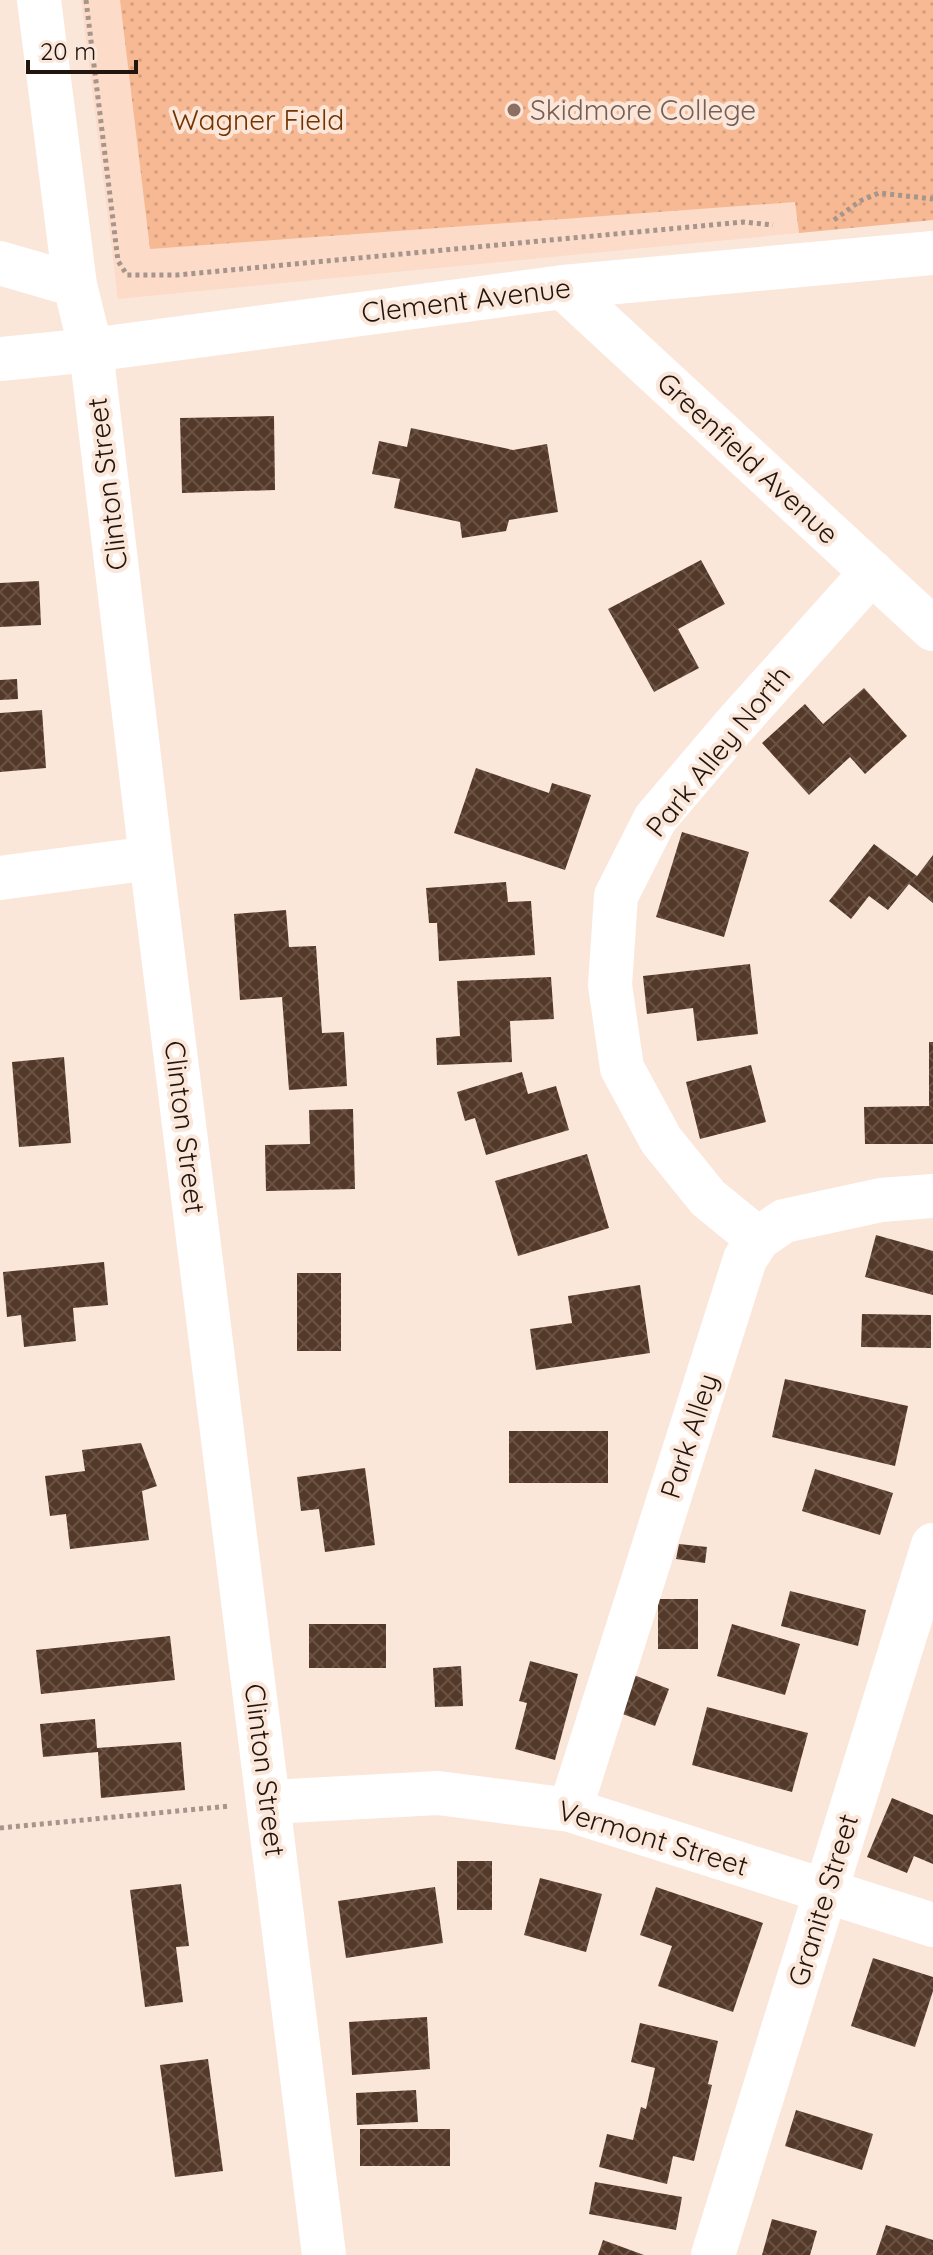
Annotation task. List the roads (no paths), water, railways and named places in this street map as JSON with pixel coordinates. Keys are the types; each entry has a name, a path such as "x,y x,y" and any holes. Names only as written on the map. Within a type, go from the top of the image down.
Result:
{"street":[{"name":"Clinton Street","path":"39,0 75,285 91,350 324,2255"},
{"name":"Clement Avenue","path":"0,359 91,350 563,287 933,253"},
{"path":"0,263 75,285"},
{"name":"Greenfield Avenue","path":"563,287 933,629"},
{"name":"Park Alley North","path":"758,1239 708,1198 661,1140 622,1068 610,985 616,896 655,819 872,572"},
{"path":"0,878 151,858"},
{"path":"758,1239 784,1221 881,1200 933,1196"},
{"name":"Park Alley","path":"570,1810 745,1259 758,1239"},
{"name":"Granite Street","path":"713,2255 933,1545"},
{"name":"Vermont Street","path":"269,1802 438,1793 570,1810 933,1925"}],"place":[{"name":"Skidmore College","path":"514,110"}],"park label":[{"name":"Wagner Field","path":"258,120"}]}
